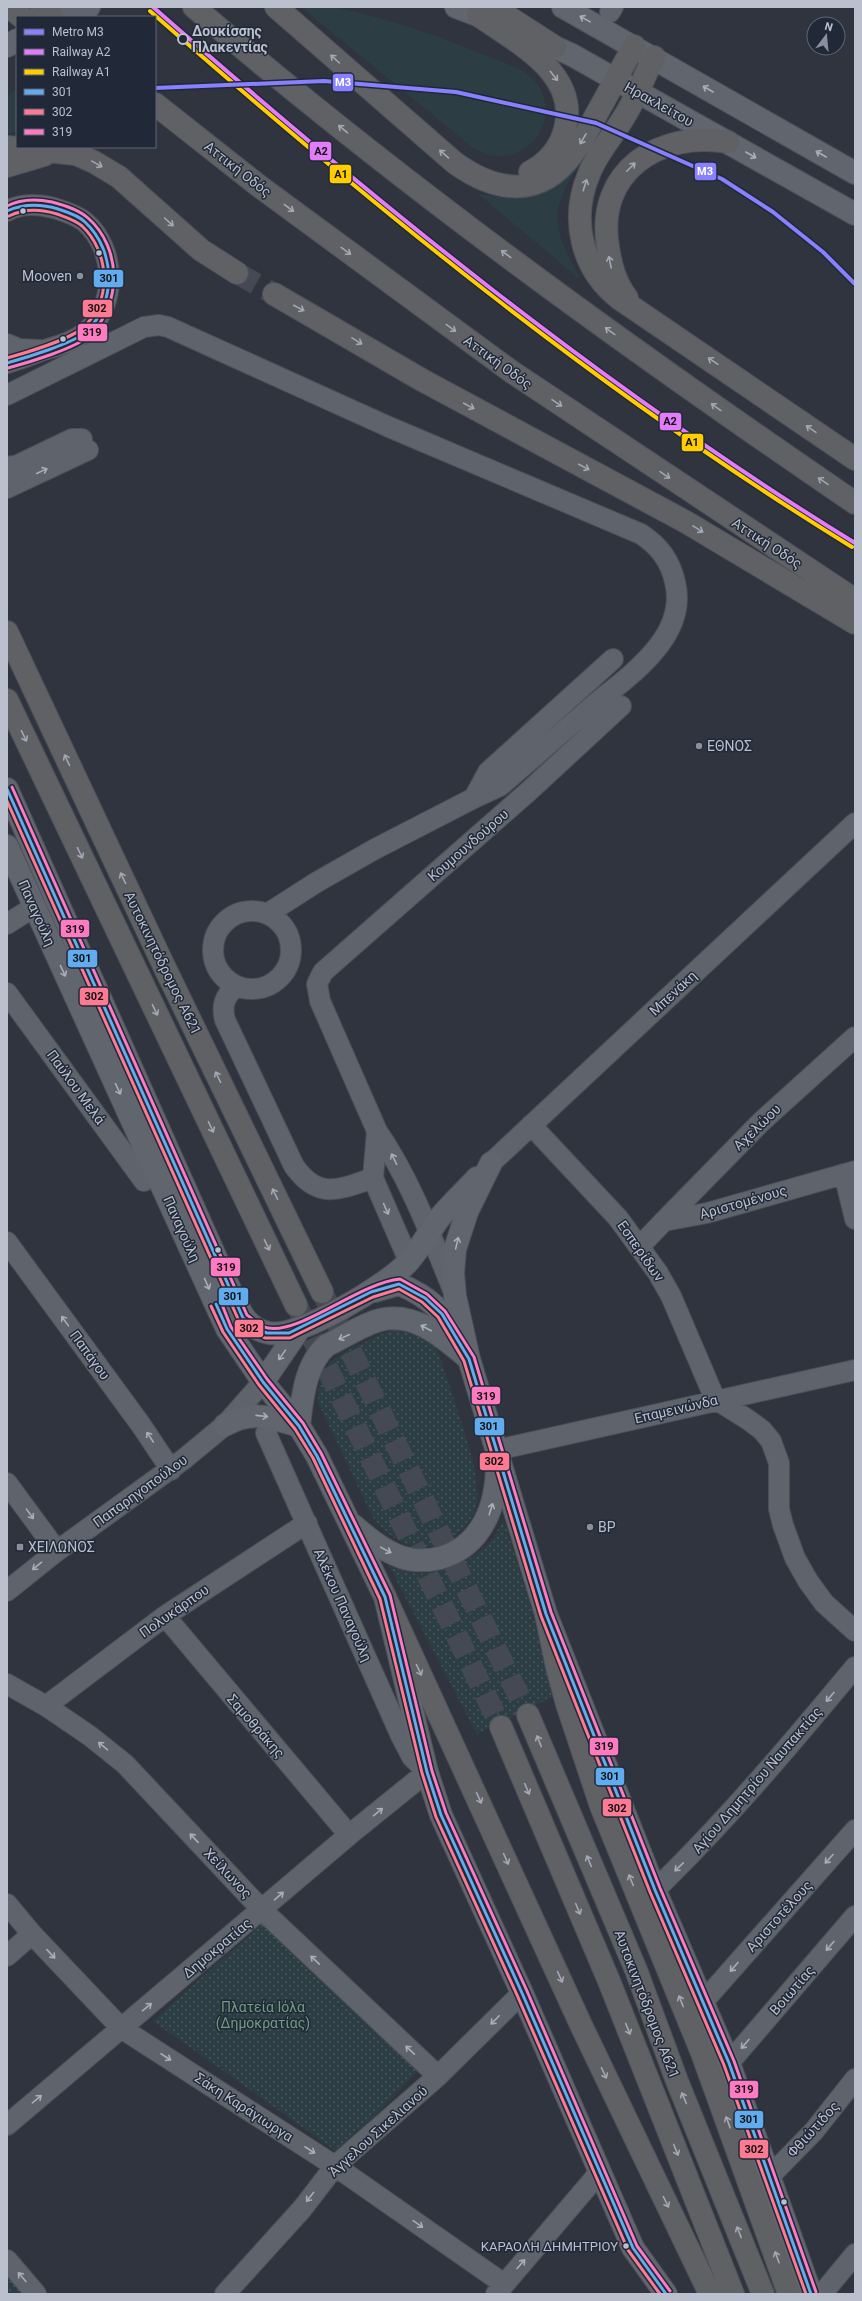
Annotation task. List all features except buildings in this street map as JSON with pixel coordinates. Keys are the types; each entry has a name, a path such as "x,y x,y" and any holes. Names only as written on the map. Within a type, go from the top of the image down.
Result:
{"highway":[{"path":"9,7 21,16"},
{"path":"41,7 51,16"},
{"path":"194,7 373,154 566,300 746,429 855,503"},
{"path":"201,7 219,28"},
{"path":"276,7 455,163 476,176 500,186 513,188 538,182 563,166 574,153 634,46"},
{"path":"476,176 507,178 530,172 540,166 557,149 564,135 568,120 568,102 557,79 544,64 485,11"},
{"path":"485,11 555,47"},
{"path":"654,57 625,116 589,173 583,191 579,224 582,244 596,275 606,288 855,459"},
{"name":"Αττική Οδός","path":"160,109 259,186 512,372 855,600"},
{"path":"635,308 618,284 612,270 607,243 607,215 617,185 625,173 641,158 664,147 697,139 728,142"},
{"path":"20,148 60,151 76,154 119,177 201,250 237,273"},
{"path":"7,166 60,151"},
{"path":"274,294 422,380 686,522 855,623"},
{"name":"Αυτοκινητόδρομος Α621","path":"7,632 164,964 322,1292"},
{"name":"Αυτοκινητόδρομος Α621","path":"7,700 296,1306"},
{"path":"385,1597 581,2025 710,2294"},
{"path":"546,1614 565,1696 601,1806 702,2053 790,2294"},
{"name":"Αυτοκινητόδρομος Α621","path":"528,1714 575,1830 636,1970 677,2081 763,2294"},
{"name":"Αυτοκινητόδρομος Α621","path":"501,1727 609,1981 733,2294"}],"main road":[{"path":"65,16 89,7"},
{"path":"456,7 485,11"},
{"path":"563,7 654,57 855,173"},
{"path":"7,46 16,41"},
{"name":"Ηρακλείτου","path":"555,47 855,214"},
{"name":"Παναγούλη","path":"7,789 243,1318 258,1330 268,1333 289,1333 371,1292 409,1261 441,1216 491,1163"},
{"name":"Παναγούλη","path":"7,846 227,1329 264,1382 299,1426 317,1456 345,1517 385,1597 427,1772"},
{"path":"491,1163 460,1229 454,1273 456,1296 469,1359 546,1614 655,1890 729,2063 811,2294"},
{"path":"380,1320 409,1261"},
{"path":"371,1292 399,1284 420,1294 436,1306 449,1322 469,1359"},
{"path":"225,1426 238,1418 254,1415 280,1420 299,1426 304,1388 321,1350 327,1345 380,1320 410,1321 426,1326 469,1359"},
{"path":"264,1382 300,1328"},
{"path":"345,1517 375,1543 403,1557 427,1560 450,1555 474,1539 491,1510 497,1475 497,1450"},
{"path":"427,1772 441,1815 522,1993 599,2174 633,2248 666,2294"}],"street":[{"path":"7,211 13,208 38,204 62,211 84,221 103,244 108,262 110,287 102,311 86,332 65,345 7,363"},
{"path":"7,395 144,327 159,325 168,327 389,427 641,534 655,543 665,555 673,572 677,590 676,612 664,639 637,668 500,786 474,798 349,864 267,914"},
{"path":"7,344 19,349 42,351"},
{"path":"7,468 18,466 72,439 85,444 7,488"},
{"path":"474,798 488,772 613,659"},
{"name":"Κουμουνδούρου","path":"377,1131 320,1001 317,984 322,972 529,791 621,706"},
{"name":"Μπενάκη","path":"491,1163 855,823"},
{"path":"7,924 34,907"},
{"path":"250,911 267,914 282,925 290,940 290,958 284,974 270,985 253,990 236,986 222,976 214,961 213,943 220,927 233,916 250,911"},
{"path":"236,986 228,993 224,1003 225,1020 294,1166 304,1180 324,1189 339,1189 372,1178"},
{"name":"Παύλου Μελά","path":"7,993 144,1181"},
{"name":"Αχελώου","path":"664,1221 761,1122 855,1037"},
{"name":"Εσπερίδων","path":"532,1125 618,1218 640,1246 671,1296 715,1399"},
{"path":"377,1131 372,1178 409,1261"},
{"path":"377,1131 389,1149 430,1231 456,1296"},
{"path":"850,1172 855,1219"},
{"name":"Αριστομένους","path":"664,1221 708,1213 850,1172"},
{"path":"640,1246 664,1221"},
{"name":"Παπάγου","path":"7,1242 142,1425 171,1470"},
{"name":"Επαμεινώνδα","path":"497,1450 715,1399 855,1370"},
{"name":"Παπαρηγοπούλου","path":"7,1591 57,1550 171,1470 225,1426 264,1382"},
{"path":"715,1399 757,1426 771,1441 779,1463 780,1515 795,1558 808,1581 824,1602 855,1632"},
{"name":"Αλέκου Παναγούλη","path":"266,1433 402,1736 412,1757 427,1772"},
{"path":"7,1483 57,1550"},
{"name":"Πολυκάρπου","path":"46,1706 164,1616 307,1523"},
{"name":"Σαμοθράκης","path":"164,1616 350,1835"},
{"name":"Αγίου Δημητρίου Ναυπακτίας","path":"655,1890 722,1822 855,1667"},
{"name":"Χείλωνος","path":"7,1684 46,1706 90,1736 125,1764 262,1910 438,2076"},
{"name":"Δημοκρατίας","path":"7,2125 350,1835 427,1772"},
{"name":"Αριστοτέλους","path":"703,2002 855,1830"},
{"name":"Σάκη Καράγιωργα","path":"7,1904 32,1934 121,2028 335,2166 500,2289"},
{"name":"Βοιωτίας","path":"729,2063 855,1916"},
{"path":"7,1956 32,1934"},
{"name":"Άγγελου Σικελιανού","path":"225,2294 302,2209 335,2166 438,2076 522,1993"},
{"name":"Φθιώτιδος","path":"769,2177 814,2131 855,2079"},
{"path":"500,2289 599,2174"},
{"path":"822,2294 855,2254"},
{"path":"7,2260 36,2294"}],"green space":[{"path":"301,7 335,8 380,18 442,38 523,71 533,79 541,90 545,103 545,115 542,128 535,139 526,147 514,154 497,156 479,151 472,147"},
{"path":"16,89 16,132 7,134 7,97"},
{"path":"580,164 564,191 557,217 560,237 573,266 582,281 477,193 509,198 533,195 555,184"},
{"path":"406,1328 431,1339 439,1354 464,1430 478,1490 475,1511 471,1519 460,1532 446,1541 421,1547 412,1546 397,1540 390,1535 372,1516 318,1402 321,1378 330,1363 337,1357 380,1335 390,1331"},
{"path":"504,1520 531,1607 554,1696 477,1734 389,1566 413,1573 434,1572 454,1567 472,1557 490,1541"},
{"name":"Πλατεία Ιόλα (Δημοκρατίας)","path":"263,1923 422,2067 339,2153 153,2021"},
{"path":"7,2270 31,2294 7,2294"}],"tunnel":[{"path":"237,273 274,294"},
{"path":"322,1292 528,1715"},
{"path":"298,1308 501,1727"}],"metro line":[{"name":"Μ3","path":"156,88 324,81 456,92 596,123 722,179 773,212 823,252 855,284"}],"rail line":[{"name":"A2","path":"153,7 321,151 493,290 670,422 762,484 855,543"},
{"name":"A1","path":"150,11 156,16"},
{"name":"A1","path":"156,16 318,155 490,294 578,361 668,426 759,488 852,547"}],"transit line":[{"name":"319","path":"7,206 23,201 46,201 66,206 84,215 99,230 107,245 112,260 114,276 108,308 90,335 84,340 63,350 8,368"},
{"name":"301","path":"7,211 26,206 45,206 79,217 95,234 103,247 109,277 103,307 96,320 86,332 71,341 37,354 7,363"},
{"name":"302","path":"7,358 57,342 81,329 99,306 103,292 104,278 98,250 91,237 79,224 57,214 39,210 15,213 9,216"},
{"name":"319","path":"12,787 247,1315 259,1325 268,1328 281,1328 313,1316 367,1289 384,1282 400,1279 427,1294 445,1311 474,1357 551,1612 660,1888 734,2061 816,2292"},
{"name":"301","path":"7,789 243,1318 259,1330 267,1333 289,1333 371,1292 399,1284 425,1298 442,1314 469,1359 546,1614 655,1890 729,2063 811,2294"},
{"name":"302","path":"7,801 239,1321 256,1334 265,1338 290,1338 373,1297 399,1289 422,1302 438,1317 464,1361 541,1616 650,1892 724,2065 806,2294"},
{"name":"319","path":"221,1302 231,1327 267,1379 303,1423 321,1453 390,1595 432,1771 446,1813 527,1991 637,2246 670,2291"},
{"name":"301","path":"216,1304 227,1329 263,1382 299,1426 317,1456 385,1597 427,1772 441,1815 522,1993 633,2248 666,2294"},
{"name":"302","path":"211,1306 223,1332 259,1385 295,1429 313,1458 380,1599 422,1773 436,1817 517,1995 628,2250 660,2294"}],"place":[{"name":"Δουκίσσης Πλακεντίας","path":"183,39"},
{"name":"Mooven","path":"80,276"},
{"name":"ΕΘΝΟΣ","path":"699,746"},
{"name":"BP","path":"590,1527"},
{"name":"ΧΕΙΛΩΝΟΣ","path":"20,1547"},
{"name":"ΚΑΡΑΟΛΗ ΔΗΜΗΤΡΙΟΥ","path":"626,2246"}]}
